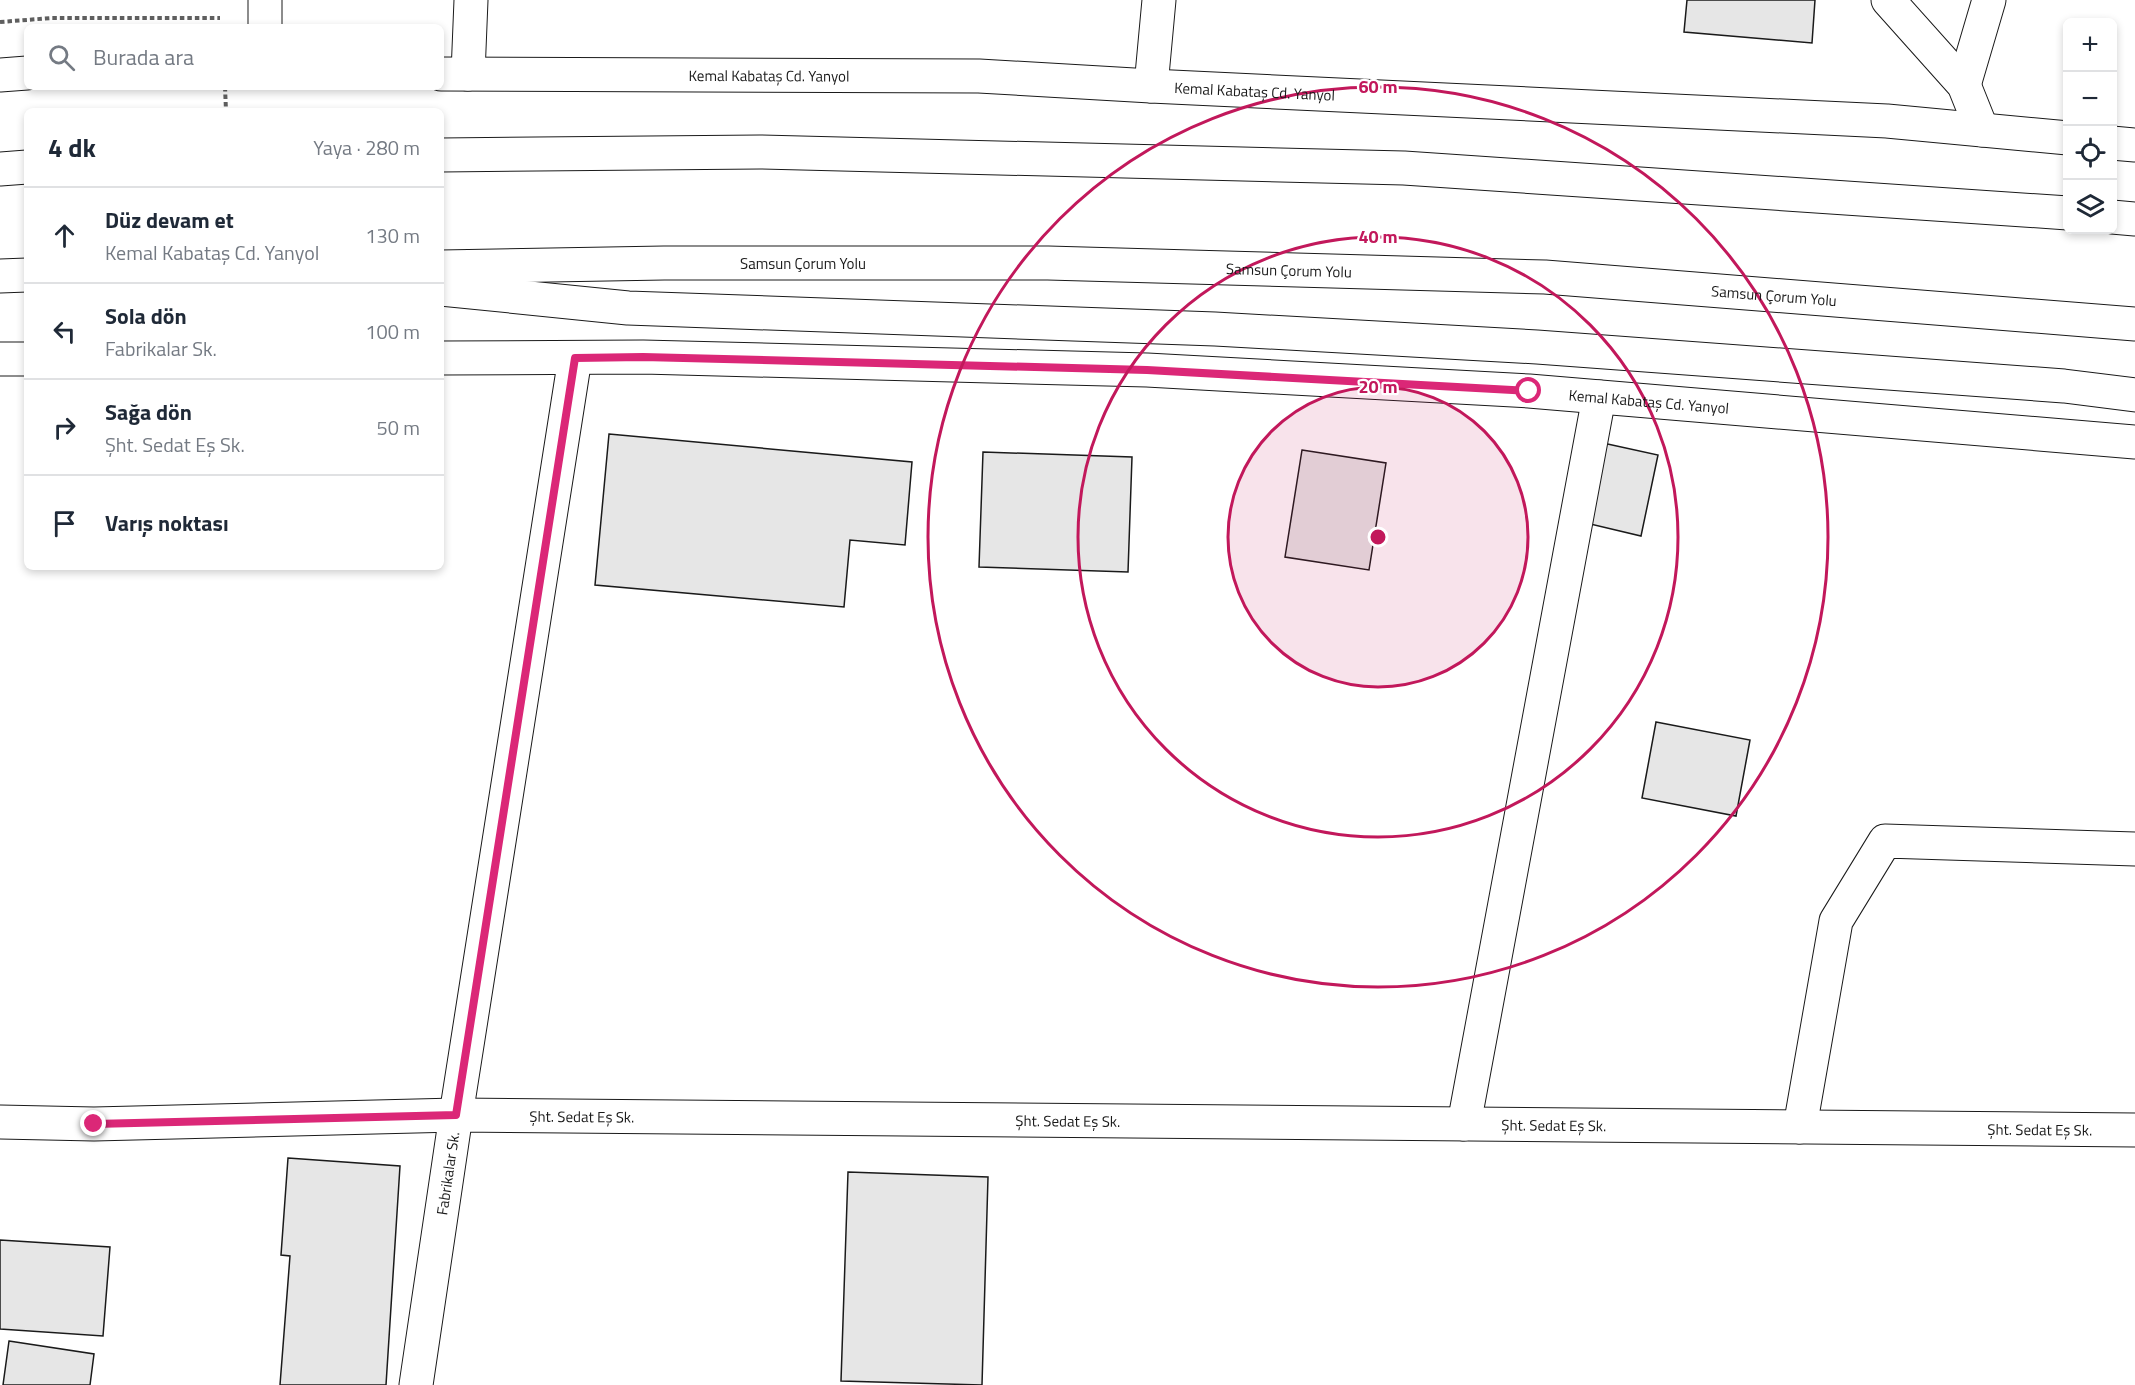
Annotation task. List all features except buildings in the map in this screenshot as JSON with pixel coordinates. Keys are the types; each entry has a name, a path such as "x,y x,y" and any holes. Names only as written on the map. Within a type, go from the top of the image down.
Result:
{"main road":[{"path":"265,0 265,24"},
{"path":"454,74 471,0"},
{"path":"1151,86 1159,0"},
{"path":"1888,0 1964,85 1982,130"},
{"path":"1964,85 1989,0"},
{"path":"0,75 24,73"},
{"name":"Kemal Kabataş Cd. Yanyol","path":"454,74 979,76 1887,120 2063,138"},
{"path":"2117,143 2135,145"},
{"path":"444,155 760,152 1404,168 2063,213"},
{"path":"0,169 24,167"},
{"path":"2117,217 2135,219"},
{"name":"Samsun Çorum Yolu","path":"444,267 664,263 1048,263 1545,277 2135,324"},
{"path":"0,276 24,275"},
{"path":"444,289 628,308 1215,328 1525,346 2064,386 2135,395"},
{"name":"Kemal Kabataş Cd. Yanyol","path":"444,358 643,357 1147,370 1599,397 2135,442"},
{"name":"Fabrikalar Sk.","path":"416,1385 575,358"},
{"path":"0,359 24,359"},
{"path":"1464,1124 1599,397"},
{"path":"1800,1127 1836,921 1885,841 2135,849"},
{"name":"Şht. Sedat Eş Sk.","path":"0,1122 94,1124 456,1115 2135,1130"}],"path":[{"path":"0,22 51,18 220,18"},
{"path":"225,90 226,108"}],"route":[{"path":"94,1124 456,1115 575,358 643,357 1147,370 1529,391"}]}
